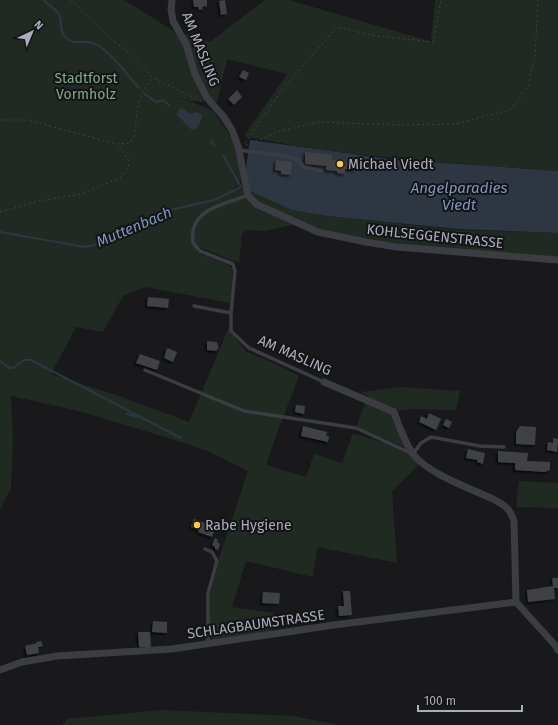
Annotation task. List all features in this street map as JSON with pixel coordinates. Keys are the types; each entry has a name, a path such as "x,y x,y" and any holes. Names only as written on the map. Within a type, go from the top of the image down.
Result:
{"street":[{"name":"AM MASLING","path":"172,0 171,9 173,21 186,44 195,74 207,98 223,116 232,130 239,150 248,195"},
{"name":"KOHLSEGGENSTRASSE","path":"248,195 256,204 318,232 397,247 558,260"},
{"name":"AM MASLING","path":"324,382 394,412 404,438 413,454 422,463 441,475 503,504 510,511 514,521 516,602"},
{"name":"SCHLAGBAUMSTRASSE","path":"0,670 22,662 57,656 172,649 342,624 516,602"},
{"path":"516,602 558,650"}],"lane":[{"path":"239,150 286,156 298,160 304,167 321,171"},
{"name":"AM MASLING","path":"248,195 208,210 198,219 193,230 193,243 200,251 233,264 235,271 231,331 249,348 324,382"},
{"path":"194,306 231,313"},
{"path":"145,370 244,411 356,428 413,454 421,443 430,437 480,446 504,447"},
{"path":"205,549 212,552 217,561 208,594 208,644"}],"path":[{"path":"71,0 110,38 127,51 153,78 201,101"},
{"path":"441,0 433,42 376,36 337,27 281,91 242,146 281,131 318,122 401,125 454,124 510,110 528,87 535,57 538,0"},
{"path":"0,120 27,120 117,144 130,143 134,137 137,112 143,91 153,78"},
{"path":"0,212 39,201 81,194 120,178 128,168 129,161 117,144"}],"green space":[{"name":"Stadtforst Vormholz","path":"0,0 124,0 174,31 210,42 265,0 289,0 433,42 431,40 435,0 558,0 558,171 361,155 322,150 244,136 287,74 227,59 217,102 192,101 171,96 192,102 213,111 231,137 242,175 238,186 232,190 243,188 292,210 327,216 457,230 558,233 558,257 419,247 353,236 296,224 265,231 246,230 242,234 239,263 194,245 201,254 229,265 233,269 230,303 146,287 123,296 103,332 76,327 51,374 116,395 189,422 229,327 230,332 247,352 299,376 266,465 306,477 314,454 342,463 353,433 391,445 408,453 420,464 392,491 397,563 317,547 313,577 246,561 232,607 274,613 271,634 213,640 209,636 210,593 220,555 248,471 210,452 75,410 11,396 13,440 11,488 0,509"},
{"path":"400,387 460,391 456,410 412,409 392,411 406,448 356,427 368,396 361,392"},
{"path":"519,481 558,483 558,508 516,507"},
{"path":"161,710 293,716 339,725 62,725 67,719"}],"water":[{"path":"181,108 191,114 197,112 202,115 196,128 192,130 176,114"},
{"name":"Angelparadies Viedt","path":"250,140 390,159 558,171 558,233 457,229 327,216 292,210 243,188"}],"building":[{"path":"193,0 207,0 207,6 202,7 203,9 199,10 198,7 194,7"},
{"path":"225,0 227,14 221,15 219,1"},
{"path":"243,70 249,73 246,80 239,77"},
{"path":"237,90 242,97 234,105 228,99"},
{"path":"305,152 332,155 332,160 356,163 355,170 345,169 345,174 337,173 337,171 326,170 326,166 305,164"},
{"path":"276,160 292,162 291,175 281,174 281,171 275,170"},
{"path":"148,297 169,299 168,308 147,306"},
{"path":"207,341 217,342 219,349 217,349 217,351 207,350"},
{"path":"167,348 177,352 173,362 164,358"},
{"path":"140,354 160,361 157,370 136,363"},
{"path":"296,405 305,406 304,414 295,412"},
{"path":"429,413 441,419 436,430 419,422 421,416 427,419"},
{"path":"446,419 452,422 449,428 443,425"},
{"path":"303,426 327,432 326,436 329,436 328,442 301,436"},
{"path":"520,426 536,427 535,445 516,444 516,432"},
{"path":"553,438 558,439 557,452 547,450 548,442 553,443"},
{"path":"468,449 485,453 483,464 477,462 478,460 466,458"},
{"path":"498,451 528,453 527,461 550,462 550,470 545,472 515,470 515,463 498,462"},
{"path":"194,519 216,527 212,537 198,532 199,530 191,527"},
{"path":"215,538 220,544 218,550 212,545"},
{"path":"552,578 558,578 558,588 554,588 555,599 528,602 527,590 553,586"},
{"path":"343,591 350,591 352,615 339,616 338,606 344,606"},
{"path":"263,592 280,593 279,604 262,603"},
{"path":"153,621 167,622 167,633 152,632"},
{"path":"138,632 150,632 151,647 139,647"},
{"path":"41,641 43,646 38,647 39,653 27,655 25,646"}],"waterway":[{"path":"44,0 58,13 61,29 66,38 73,42 88,42 101,47 113,58 139,88"},
{"path":"145,94 156,102 163,100 169,105"},
{"path":"211,141 214,145"},
{"name":"Muttenbach","path":"0,232 85,247 99,244 166,211 214,200 241,187 223,155"},
{"path":"0,361 9,368 13,368 24,360 31,360 181,438"},
{"path":"127,414 139,417"}],"place":[{"name":"Michael Viedt","path":"340,164"},
{"name":"Rabe Hygiene","path":"197,525"}]}
